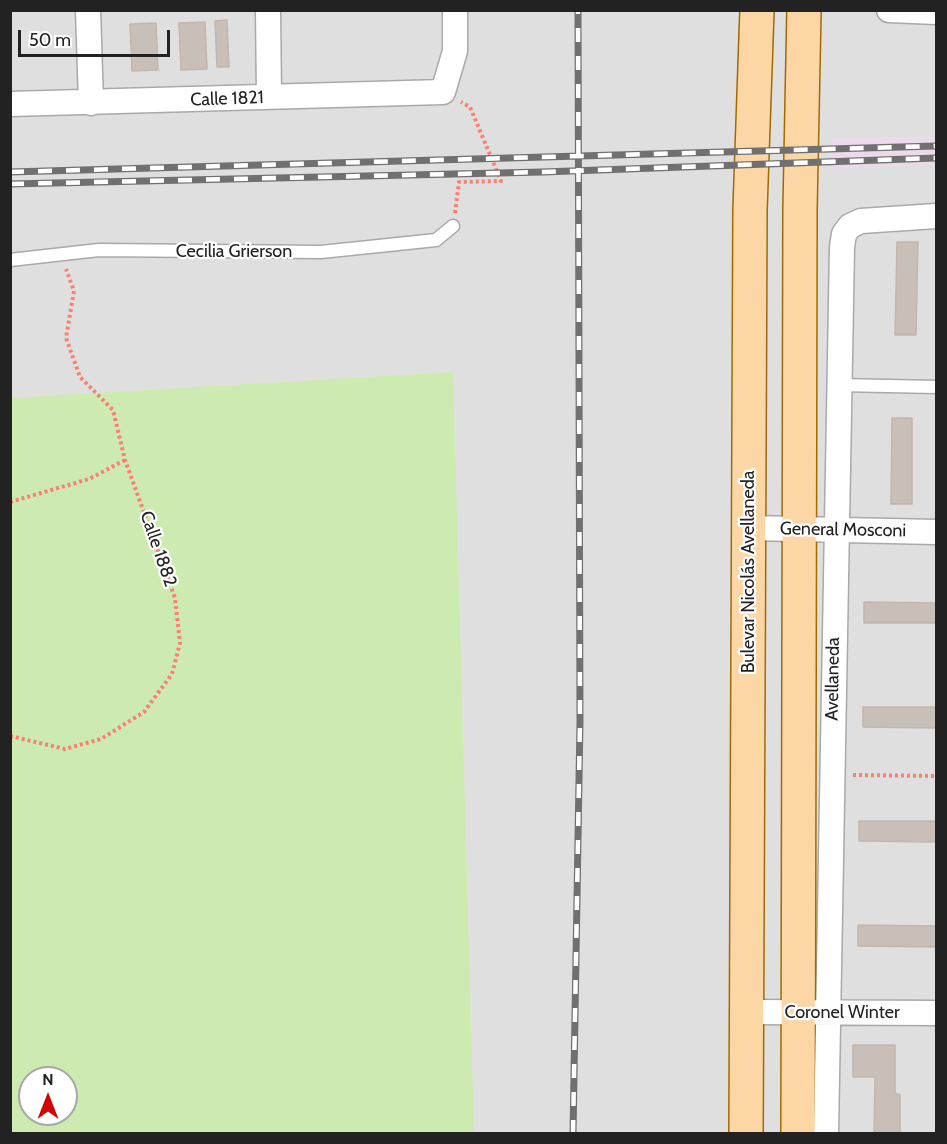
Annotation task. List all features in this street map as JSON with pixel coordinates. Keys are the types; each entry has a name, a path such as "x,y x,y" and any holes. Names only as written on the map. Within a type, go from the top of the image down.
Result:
{"main road":[{"name":"Bulevar Nicolás Avellaneda","path":"746,1134 750,210 757,10"},
{"path":"798,1134 814,1012 801,529 800,209 804,10"}],"street":[{"path":"88,10 91,103"},
{"path":"268,10 269,97"},
{"path":"443,92 455,51 455,10"},
{"path":"889,10 936,12"},
{"name":"Calle 1821","path":"10,104 443,92"},
{"name":"Avellaneda","path":"826,1134 814,1012 832,774 842,247 844,234 850,226 877,219 936,216"},
{"name":"General Mosconi","path":"750,528 936,532"},
{"name":"Coronel Winter","path":"747,1012 936,1014"}],"lane":[{"name":"Cecilia Grierson","path":"10,260 99,250 321,252 436,240 453,226"},
{"path":"838,385 936,387"}],"path":[{"path":"443,92 470,107 501,181 459,182 453,226"},
{"name":"Calle 1882","path":"10,736 64,749 101,739 144,712 172,674 180,643 175,598 125,460 113,410 80,377 66,338 74,291 60,255"},
{"path":"10,502 89,479 125,460"},
{"path":"832,774 936,776"}],"shaded area":[{"path":"10,11 936,11 936,1133 11,1133"},
{"path":"936,136 936,165 832,168 831,139"}],"green space":[{"path":"453,372 474,1133 11,1133 11,398"}],"building":[{"path":"227,20 229,67 217,67 215,21"},
{"path":"205,22 207,69 181,70 179,23"},
{"path":"156,23 158,70 132,71 130,24"},
{"path":"897,242 918,242 916,335 895,335"},
{"path":"892,418 912,418 912,504 891,504"},
{"path":"864,602 936,603 936,623 864,623"},
{"path":"863,707 936,707 936,728 863,727"},
{"path":"859,821 936,821 936,842 859,841"},
{"path":"858,925 936,926 936,947 858,946"},
{"path":"853,1045 895,1045 895,1093 900,1095 900,1134 874,1134 875,1077 853,1077"}],"railway":[{"path":"573,1134 580,721 578,10"},
{"path":"10,172 936,146"},
{"path":"10,184 543,172 936,158"}]}
